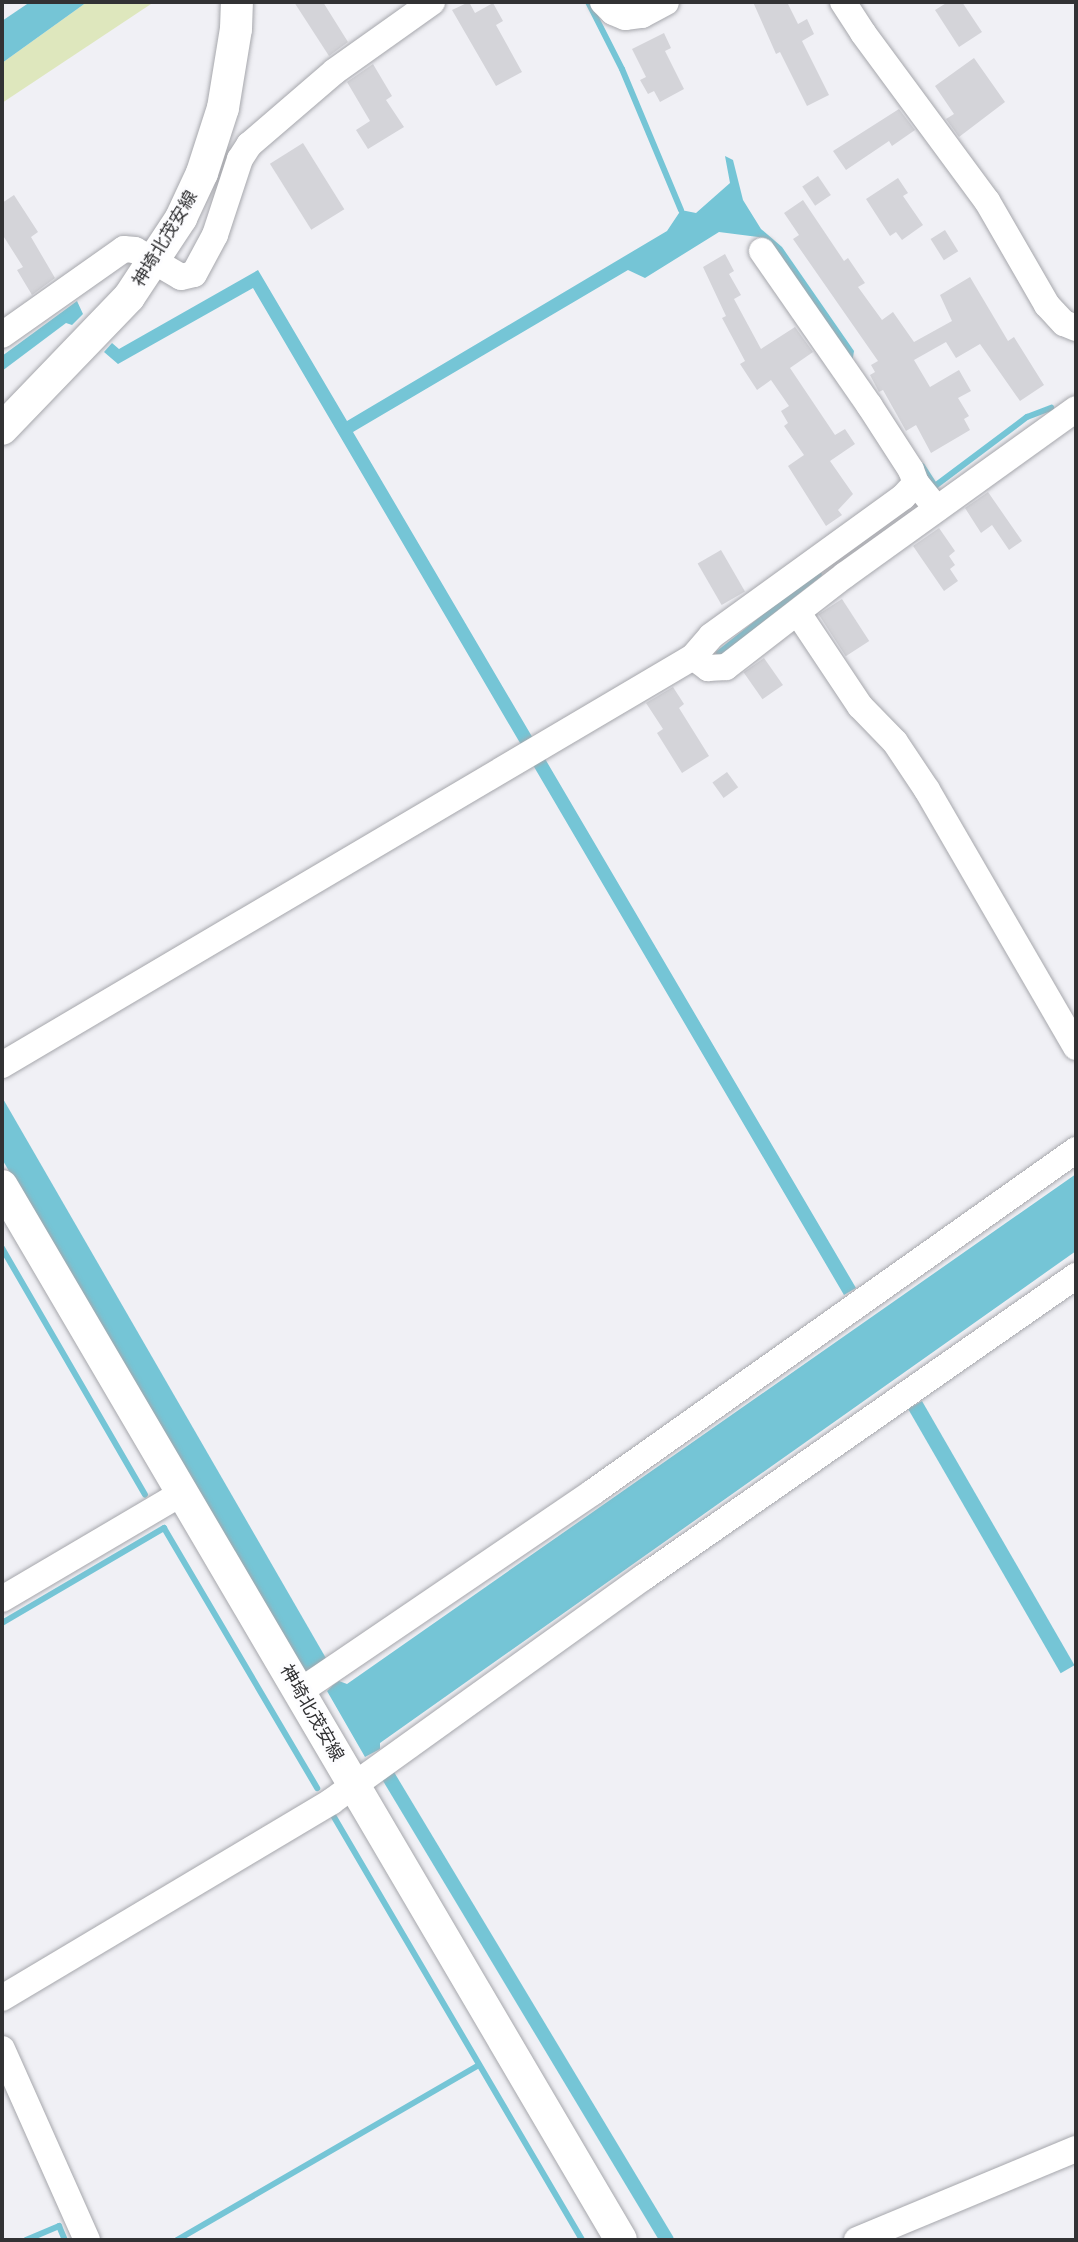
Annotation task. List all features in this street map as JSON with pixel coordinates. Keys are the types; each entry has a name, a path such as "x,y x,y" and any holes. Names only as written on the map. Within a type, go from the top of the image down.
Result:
{"main road":[{"name":"神埼北茂安線","path":"2,429 92,338 129,297 155,262 202,173 223,108 236,29 237,2"},
{"name":"神埼北茂安線","path":"2,1186 182,1493 319,1680 372,1772 621,2240"}],"street":[{"path":"2,335 113,254 124,249 135,250 181,277 194,274 215,235 240,159 249,145 335,71 432,2"},
{"path":"603,2 613,12 625,17 642,15 666,2"},
{"path":"844,2 863,33 986,201 1047,305 1064,323 1076,328"},
{"path":"762,251 869,405 926,495"},
{"path":"693,657 708,668 726,667 845,575 926,495 1076,409"},
{"path":"2,1065 693,657 711,636 903,496 926,495"},
{"path":"798,613 860,706 895,742 927,790 1076,1047"},
{"path":"319,1680 1076,1150"},
{"path":"2,1998 372,1772 1076,1276"},
{"path":"2,1599 182,1493"},
{"path":"2,2049 88,2240"},
{"path":"857,2240 1076,2149"}],"green space":[{"path":"87,2 154,2 2,103 2,63"}],"water":[{"path":"30,2 87,2 2,63 2,21"},
{"path":"725,156 733,160 743,200 761,229 782,247 854,351 852,363 776,250 765,238 719,232 645,278 628,270 353,432 856,1288 844,1295 253,288 118,364 104,352 112,343 119,349 258,270 347,421 667,231 681,210 696,213 730,183"},
{"path":"77,301 83,314 72,325 66,323 2,371 2,356"},
{"path":"2,1097 327,1660 300,1675 2,1159"},
{"path":"1076,1174 1076,1251 380,1743 380,1749 365,1757 327,1691 333,1685 339,1681 347,1684"},
{"path":"922,1401 1074,1665 1061,1673 908,1409"},
{"path":"394,1772 674,2237 659,2240 382,1779"}],"building":[{"path":"294,2 323,2 348,42 329,56"},
{"path":"469,2 475,13 493,3 503,21 496,25 522,72 496,86 452,10"},
{"path":"753,2 787,2 798,24 807,19 814,34 802,41 829,95 807,106 780,52 776,54"},
{"path":"948,2 962,2 982,32 959,47 935,10"},
{"path":"664,33 671,48 665,51 684,89 660,102 654,91 648,94 640,80 646,77 632,49"},
{"path":"974,58 1005,102 959,137 946,119 954,114 935,86"},
{"path":"373,64 392,96 386,100 404,127 368,149 356,130 370,121 347,82"},
{"path":"899,109 915,130 892,146 889,141 846,170 833,151"},
{"path":"303,143 344,209 311,230 270,164"},
{"path":"818,176 831,195 815,206 802,187"},
{"path":"898,178 908,193 903,196 923,225 902,240 896,232 890,236 866,199"},
{"path":"14,195 38,232 31,237 55,278 32,295 17,270 23,267 2,234 2,203"},
{"path":"803,200 844,261 848,258 865,283 858,287 882,320 893,312 914,342 952,321 940,295 970,277 1008,341 1014,337 1044,385 1020,401 980,344 956,358 946,342 914,360 930,387 959,370 971,391 958,398 969,416 964,419 970,430 931,453 916,425 906,431 883,390 879,392 870,375 875,372 871,365 878,361 793,239 799,235 784,213"},
{"path":"945,230 958,251 944,260 931,239"},
{"path":"725,254 734,271 729,274 741,295 734,299 761,349 795,327 813,352 790,368 835,435 845,429 855,444 830,461 853,494 838,510 842,515 826,526 788,466 804,455 784,426 788,423 781,411 789,406 771,380 757,390 740,364 745,361 722,318 726,316 703,267"},
{"path":"988,492 1022,541 1009,550 992,525 981,533 965,508"},
{"path":"939,528 955,551 949,556 955,565 950,569 958,581 944,591 913,546"},
{"path":"721,550 745,592 722,605 698,564"},
{"path":"842,599 869,641 846,656 819,614"},
{"path":"764,658 783,685 762,699 744,672"},
{"path":"673,687 684,704 679,708 709,756 682,773 657,733 663,729 646,703"},
{"path":"727,772 738,787 724,798 712,783"}],"waterway":[{"path":"588,2 622,69 681,210"},
{"path":"931,489 1027,417 1051,408"},
{"path":"922,466 935,486"},
{"path":"719,653 819,574"},
{"path":"2,1248 145,1495"},
{"path":"2,1623 164,1528 317,1788"},
{"path":"334,1817 582,2240"},
{"path":"177,2240 479,2065"},
{"path":"26,2240 59,2226 65,2240"}]}
